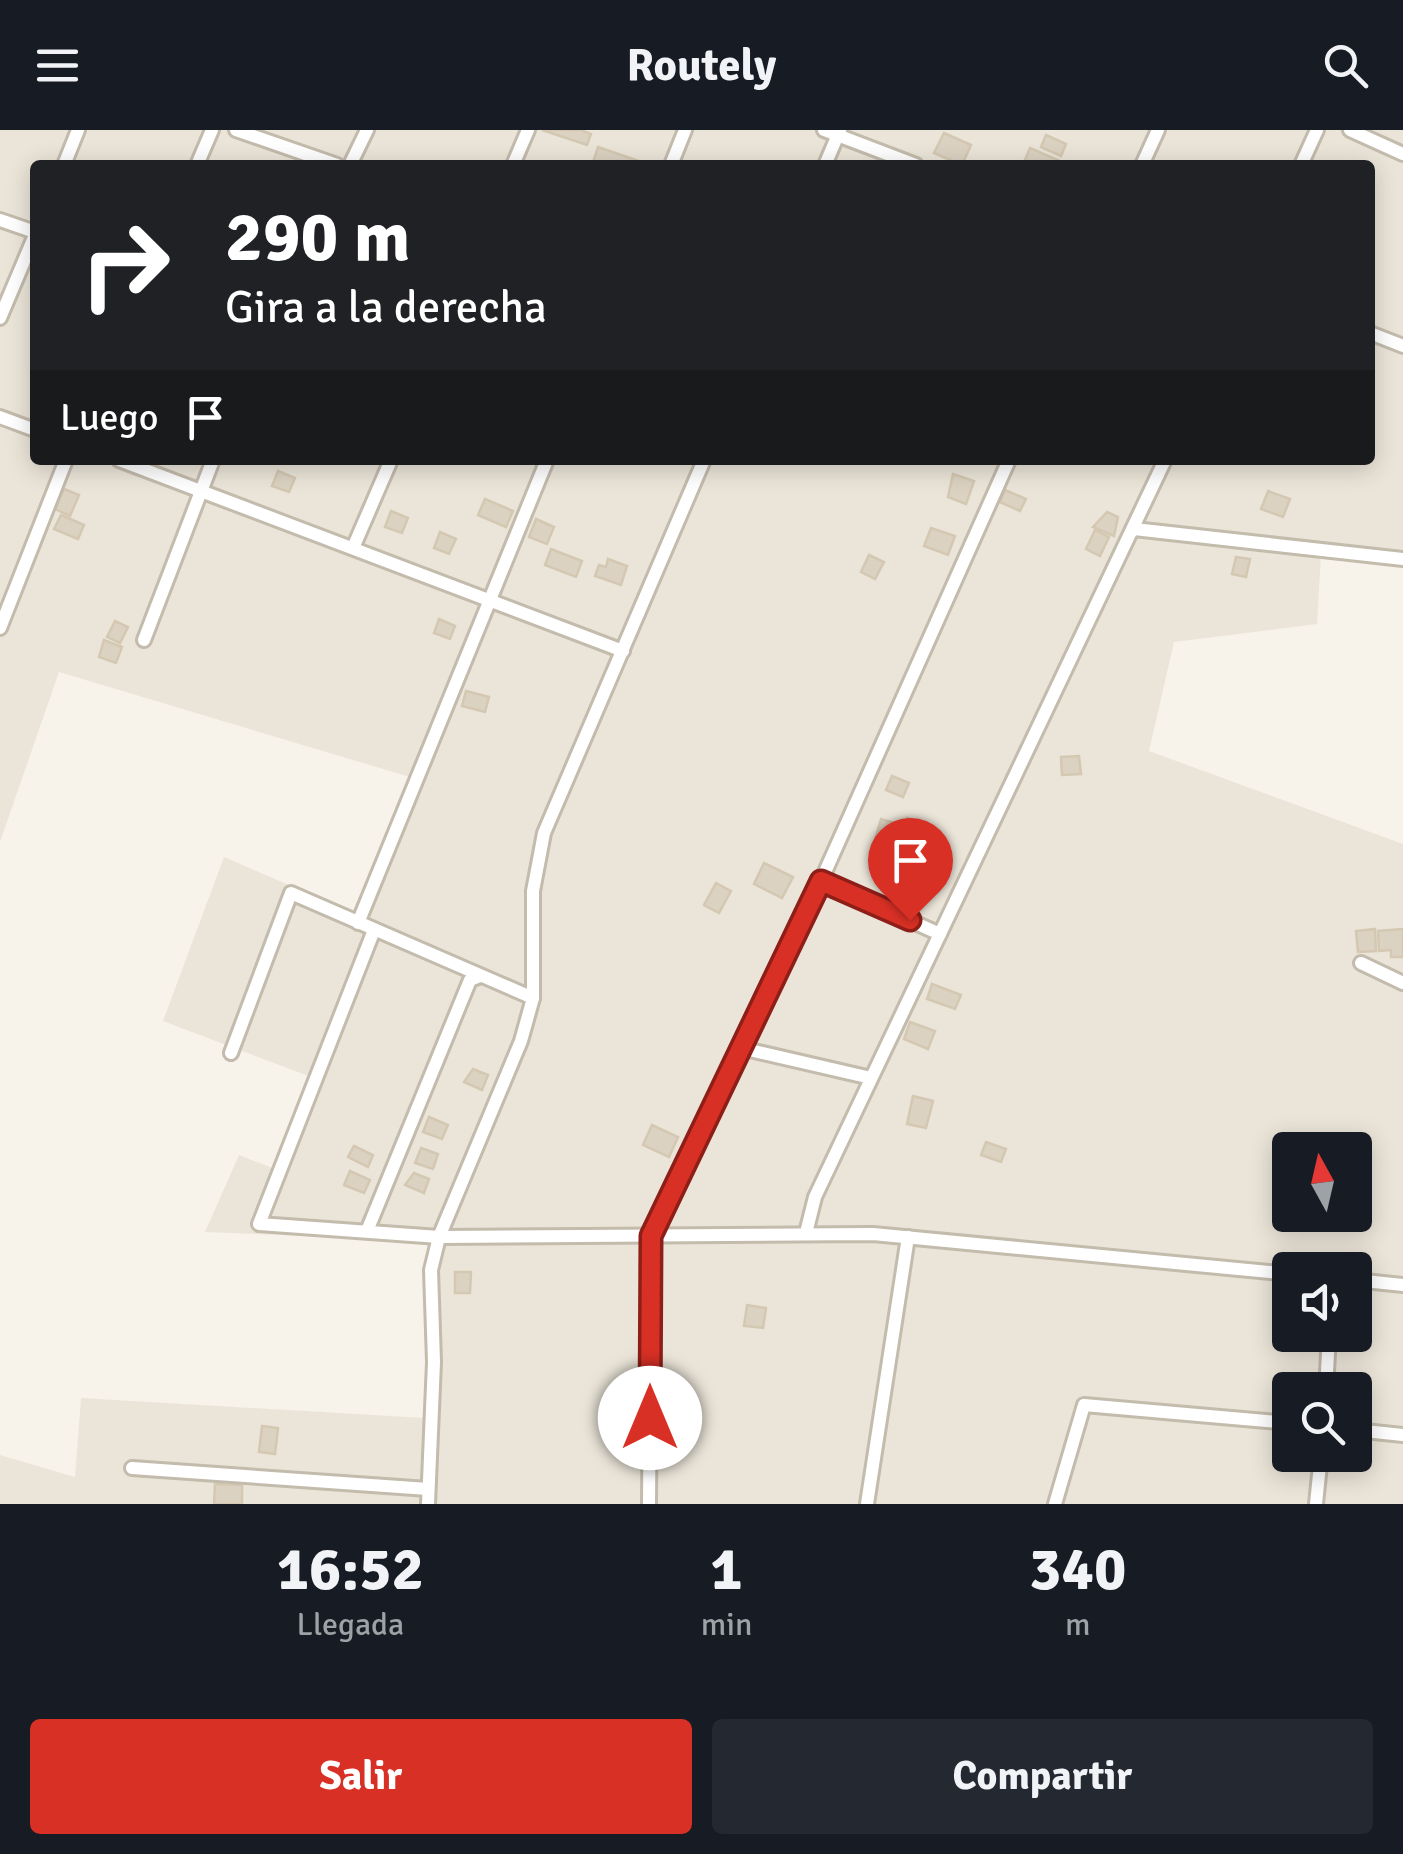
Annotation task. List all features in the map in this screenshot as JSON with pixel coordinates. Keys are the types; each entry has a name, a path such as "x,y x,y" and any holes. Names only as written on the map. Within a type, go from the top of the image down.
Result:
{"street":[{"path":"66,160 78,130"},
{"path":"199,160 212,130"},
{"path":"236,130 323,160"},
{"path":"352,160 367,130"},
{"path":"515,160 528,130"},
{"path":"673,160 685,130"},
{"path":"1144,160 1158,130"},
{"path":"1303,160 1317,130"},
{"path":"1350,130 1403,154"},
{"path":"827,160 834,132 904,160"},
{"path":"0,220 30,232"},
{"path":"0,318 30,246"},
{"path":"1375,335 1403,346"},
{"path":"0,417 30,428"},
{"path":"0,628 64,465"},
{"path":"132,465 623,651"},
{"path":"144,640 210,465"},
{"path":"353,548 389,465"},
{"path":"358,923 544,465"},
{"path":"428,1504 434,1362 431,1270 439,1236 522,1042 533,998 536,861 702,465"},
{"path":"649,1504 651,1236 821,881 1007,465"},
{"path":"806,1233 815,1197 1164,465"},
{"path":"1134,529 1403,560"},
{"path":"821,881 940,934"},
{"path":"231,1053 291,893 478,978 533,998"},
{"path":"374,930 259,1224 439,1236 806,1233 908,1237 1272,1272"},
{"path":"1361,964 1403,983"},
{"path":"366,1232 470,980 478,978"},
{"path":"741,1048 871,1078"},
{"path":"867,1504 908,1237"},
{"path":"1372,1281 1403,1284"},
{"path":"1055,1504 1084,1405 1272,1421"},
{"path":"1372,1431 1403,1434"},
{"path":"132,1468 428,1489"},
{"path":"1316,1504 1319,1472"}],"shaded area":[{"path":"0,130 1403,130 1403,567 1321,554 1317,624 1174,642 1149,751 1403,844 1403,1504 0,1504 0,1455 75,1477 81,1398 425,1418 431,1241 205,1232 239,1155 280,1171 311,1077 163,1021 224,857 359,915 413,778 59,672 0,842"}],"building":[{"path":"542,130 581,130 591,134 587,145"},
{"path":"944,133 971,145 964,160 950,160 934,153"},
{"path":"1046,135 1066,144 1061,156 1041,147"},
{"path":"598,147 636,160 594,160"},
{"path":"1030,148 1058,160 1025,160"},
{"path":"278,471 295,478 289,492 272,486"},
{"path":"953,474 974,481 966,504 948,497"},
{"path":"64,489 79,495 70,516 55,509"},
{"path":"1005,490 1026,499 1020,511 1000,502"},
{"path":"1268,491 1290,499 1283,517 1261,509"},
{"path":"485,499 513,511 506,527 478,515"},
{"path":"391,511 408,518 402,533 385,527"},
{"path":"1107,512 1118,517 1114,536 1093,527"},
{"path":"61,515 84,525 78,539 54,529"},
{"path":"536,519 554,527 547,544 529,537"},
{"path":"931,528 955,536 948,555 924,546"},
{"path":"1095,530 1109,537 1100,556 1086,549"},
{"path":"440,532 456,539 449,554 434,548"},
{"path":"551,549 582,561 576,577 545,565"},
{"path":"869,555 884,562 875,579 861,572"},
{"path":"1236,557 1250,559 1246,577 1232,574"},
{"path":"608,559 627,566 621,585 595,576 599,565 606,567"},
{"path":"439,619 455,626 450,639 434,633"},
{"path":"115,621 128,627 120,643 107,637"},
{"path":"104,640 122,647 116,663 99,657"},
{"path":"466,691 489,697 485,712 462,706"},
{"path":"1079,756 1081,774 1062,775 1061,757"},
{"path":"892,776 909,783 903,797 886,790"},
{"path":"907,818 924,823 920,837 908,833 903,849 875,840 881,819 904,826"},
{"path":"883,852 906,859 900,878 877,871"},
{"path":"764,863 793,877 782,898 754,884"},
{"path":"716,883 731,891 719,913 704,905"},
{"path":"1375,929 1376,951 1358,952 1356,931"},
{"path":"1403,929 1403,957 1391,957 1391,950 1379,951 1378,931"},
{"path":"932,984 961,995 955,1009 927,999"},
{"path":"910,1022 935,1031 928,1049 904,1039"},
{"path":"473,1069 488,1075 482,1090 464,1082"},
{"path":"913,1096 933,1101 926,1128 907,1124"},
{"path":"429,1117 448,1125 442,1139 423,1132"},
{"path":"652,1125 678,1137 669,1157 643,1145"},
{"path":"986,1142 1006,1149 1001,1162 981,1155"},
{"path":"354,1146 373,1155 368,1167 348,1157"},
{"path":"421,1148 438,1154 433,1169 415,1163"},
{"path":"350,1171 370,1180 364,1193 344,1185"},
{"path":"414,1173 429,1179 424,1193 405,1185"},
{"path":"455,1272 471,1272 470,1293 455,1293"},
{"path":"747,1305 766,1308 763,1328 744,1326"},
{"path":"262,1426 278,1428 275,1454 259,1452"},
{"path":"215,1484 242,1485 242,1504 214,1504"}],"route":[{"path":"650,1418 651,1236 821,881 910,920"}]}
